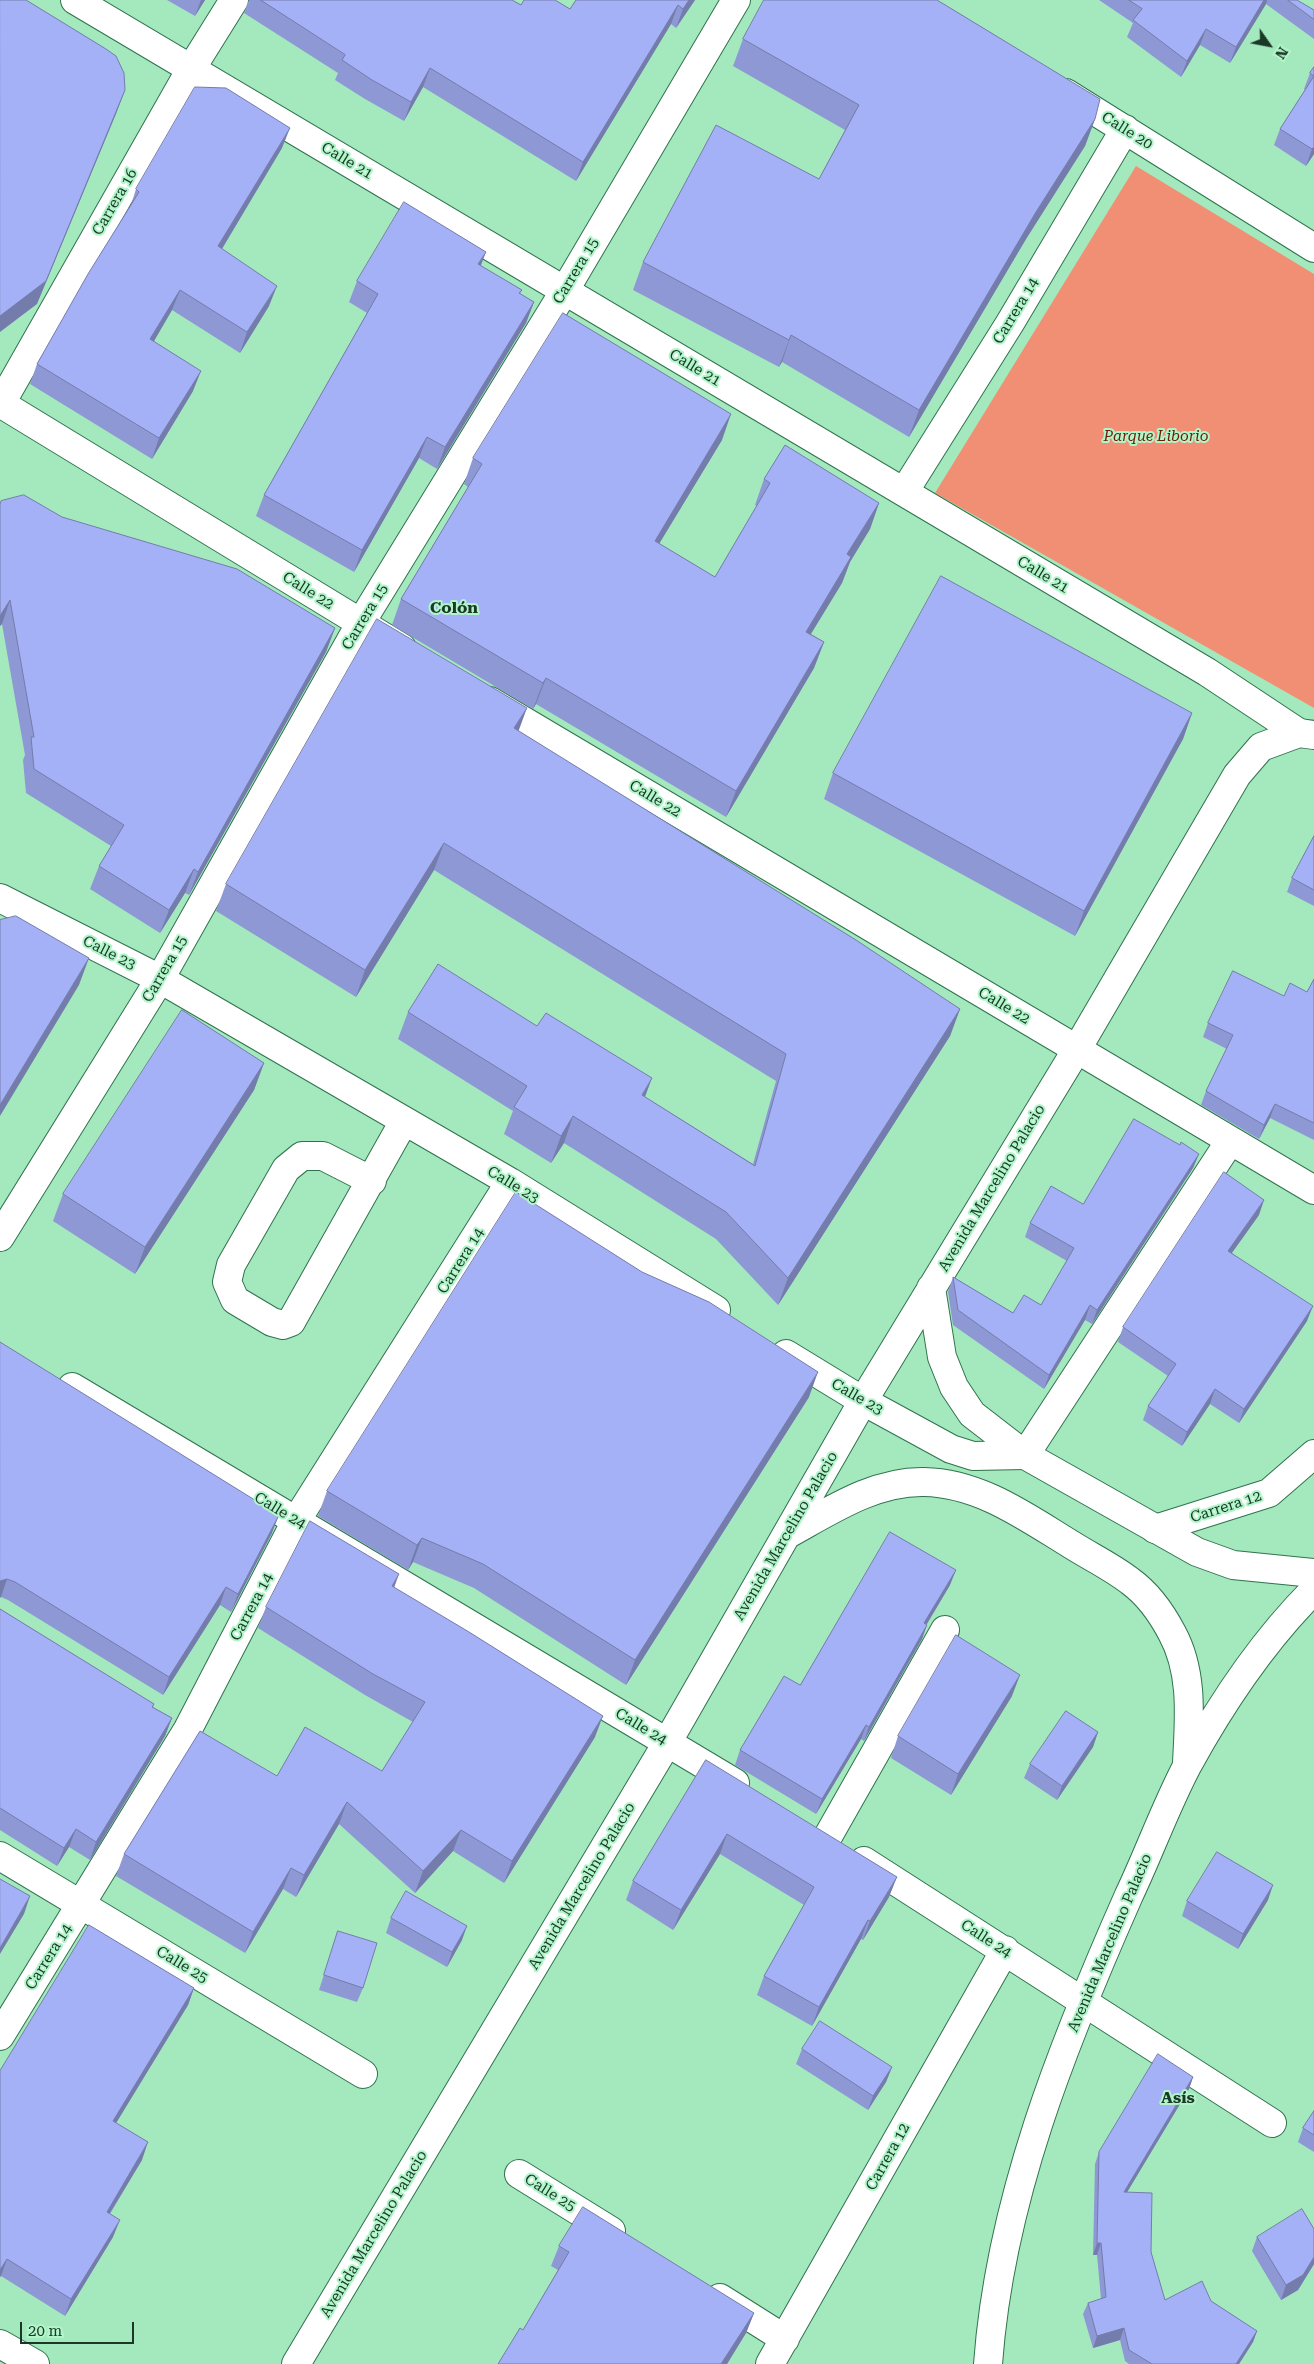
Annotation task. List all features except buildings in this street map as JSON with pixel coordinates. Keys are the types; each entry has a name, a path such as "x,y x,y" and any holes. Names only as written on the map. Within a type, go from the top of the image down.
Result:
{"street":[{"name":"Calle 21","path":"76,0 1207,672 1306,734"},
{"name":"Carrera 16","path":"0,404 190,68 234,0"},
{"name":"Carrera 15","path":"0,1237 160,979 360,624 565,290 736,0"},
{"name":"Calle 20","path":"1048,82 1125,128 1314,248"},
{"name":"Carrera 14","path":"904,492 1010,322 1125,128"},
{"name":"Calle 22","path":"0,404 420,659"},
{"name":"Calle 22","path":"471,690 1314,1190"},
{"name":"Avenida Marcelino Palacio","path":"296,2364 667,1742 863,1401 1077,1049 1237,775 1261,747 1306,734"},
{"name":"Calle 23","path":"0,898 160,979 510,1182 737,1323"},
{"path":"372,1181 323,1156 302,1156 286,1170 231,1265 227,1282 235,1300 272,1322 283,1325 291,1322 372,1181 404,1121"},
{"path":"1025,1455 1230,1141"},
{"name":"Carrera 14","path":"0,2036 188,1729 296,1521 510,1182"},
{"path":"931,1288 942,1357 954,1387 972,1414 1025,1455 1197,1552 1233,1565 1314,1573"},
{"name":"Calle 23","path":"762,1339 863,1401 958,1451 973,1456 1025,1455"},
{"name":"Calle 24","path":"51,1375 760,1798"},
{"name":"Carrera 12","path":"1156,1529 1269,1493 1314,1454"},
{"path":"788,1534 856,1497 890,1486 924,1482 970,1489 1008,1506 1130,1581 1154,1604 1173,1634 1185,1668 1189,1705 1187,1767"},
{"name":"Avenida Marcelino Palacio","path":"988,2364 992,2310 1018,2186 1082,2002 1187,1767 1242,1676 1282,1622 1314,1590"},
{"path":"827,1838 945,1630"},
{"path":"163,1714 188,1729"},
{"name":"Calle 24","path":"801,1823 1005,1950 1082,2002 1272,2123"},
{"name":"Calle 25","path":"0,1856 363,2074"},
{"name":"Carrera 12","path":"770,2364 1005,1950"},
{"name":"Calle 25","path":"519,2174 636,2246"},
{"path":"702,2287 785,2339"},
{"path":"0,2344 35,2364"}],"green space":[{"name":"Parque Liborio","path":"1136,166 1314,274 1314,708 935,493"}],"district":[{"name":"Colón","path":"454,608"},
{"name":"Asís","path":"1178,2098"}]}
